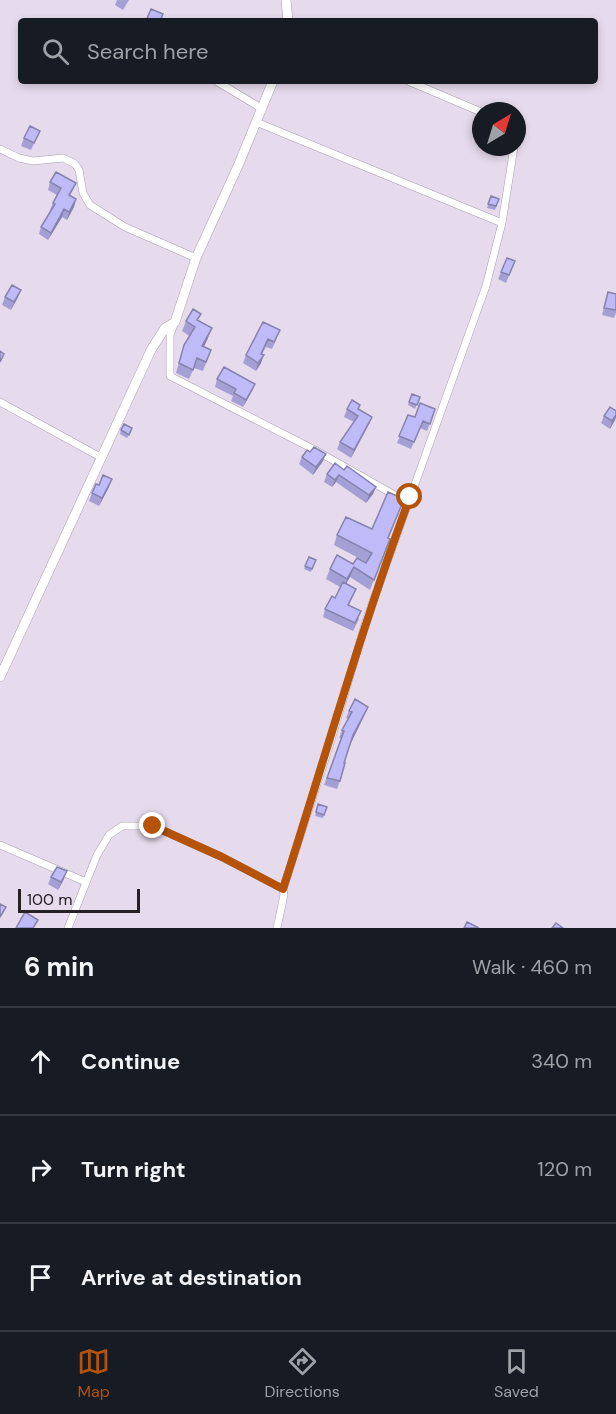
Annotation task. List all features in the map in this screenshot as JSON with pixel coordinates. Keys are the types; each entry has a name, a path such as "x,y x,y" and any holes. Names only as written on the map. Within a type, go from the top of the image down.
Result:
{"street":[{"path":"286,0 288,18"},
{"path":"221,84 261,108"},
{"path":"272,84 196,258 170,335 170,376 315,450 408,503"},
{"path":"415,84 472,108"},
{"path":"256,122 502,223"},
{"path":"0,149 20,159 33,161 63,158 75,164 79,170 83,193 90,205 125,227 196,258"},
{"path":"277,928 285,896 283,889 328,750 367,618 486,286 502,223 513,156"},
{"path":"0,677 151,350 165,328 175,322"},
{"path":"0,402 102,458"},
{"path":"68,928 86,882 109,835 122,826 153,826 222,857 283,889"},
{"path":"0,845 86,882"}],"building":[{"path":"151,9 163,14 161,18 147,18"},
{"path":"30,126 40,131 34,143 24,138"},
{"path":"56,172 76,183 69,195 76,199 69,212 64,209 51,233 41,227 55,204 53,203 61,188 50,182"},
{"path":"491,196 499,199 496,206 488,204"},
{"path":"507,258 515,261 509,275 501,272"},
{"path":"12,285 21,290 14,302 5,297"},
{"path":"608,292 616,294 616,310 604,308"},
{"path":"193,309 201,314 197,320 212,328 202,346 211,350 206,362 197,358 193,370 179,363 184,345 195,327 186,321"},
{"path":"263,322 280,330 274,342 268,339 261,354 264,355 258,363 246,355"},
{"path":"224,367 255,384 246,400 234,393 236,389 217,379"},
{"path":"412,394 420,397 417,405 409,402"},
{"path":"352,400 360,405 358,409 372,417 354,450 340,442 358,416 347,409"},
{"path":"420,403 435,409 430,424 423,421 414,442 399,436 408,415 415,417"},
{"path":"610,407 616,411 612,421 604,416"},
{"path":"124,424 132,428 129,435 121,430"},
{"path":"314,447 326,454 316,467 302,457 307,450 310,452"},
{"path":"335,463 344,470 347,466 376,487 369,495 339,475 335,480 327,474"},
{"path":"103,475 112,479 102,498 92,493 96,484 99,485"},
{"path":"388,492 404,499 374,580 354,567 347,579 330,569 337,555 353,564 357,558 366,563 372,553 337,535 346,517 372,529"},
{"path":"309,557 316,560 312,569 305,566"},
{"path":"343,582 356,589 348,605 361,611 355,623 325,609 332,596 335,598"},
{"path":"355,699 368,707 353,735 340,781 327,778 344,731 342,730 352,712 349,711"},
{"path":"318,804 327,807 324,815 316,812"},
{"path":"57,867 67,871 61,882 51,877"},
{"path":"0,904 6,907 0,917"},
{"path":"25,912 38,920 33,928 16,928"},
{"path":"467,922 479,928 464,928"},
{"path":"556,923 563,928 552,928"}],"route":[{"path":"153,826 222,857 283,889 328,750 367,618 410,497"}]}
